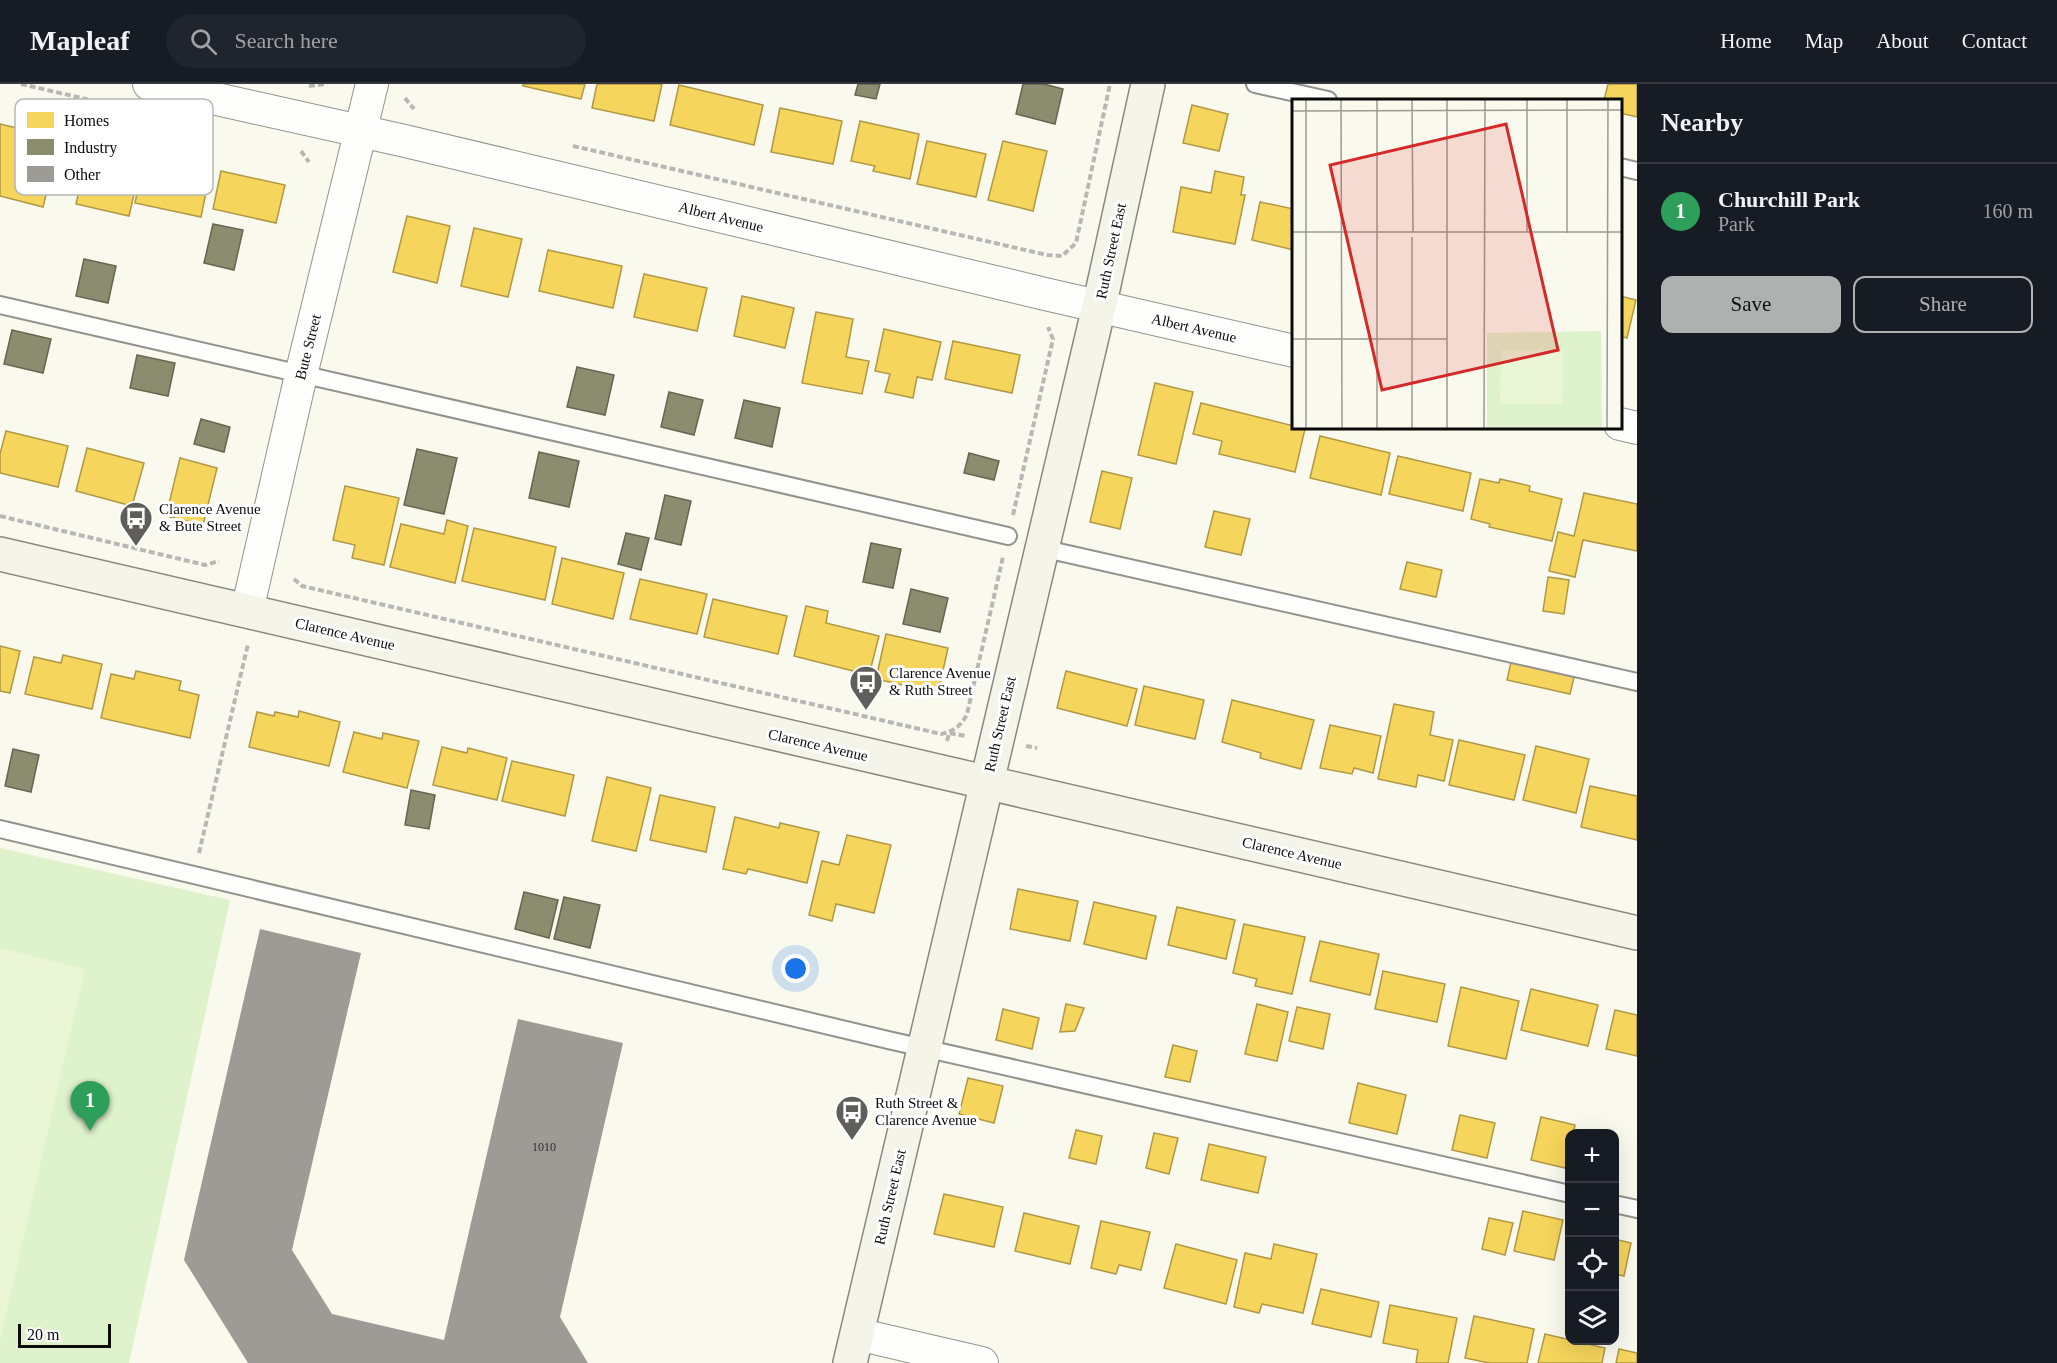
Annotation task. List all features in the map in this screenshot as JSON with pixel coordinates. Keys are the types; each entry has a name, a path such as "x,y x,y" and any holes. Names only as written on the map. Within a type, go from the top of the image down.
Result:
{"main road":[{"name":"Ruth Street East","path":"854,1348 1099,307 1148,84"},
{"name":"Clarence Avenue","path":"0,554 1637,933"}],"street":[{"name":"Albert Avenue","path":"149,84 361,131 1292,351"},
{"name":"Bute Street","path":"247,611 301,375 372,84"},
{"path":"1622,424 1637,428"},
{"path":"854,1348 982,1363"}],"lane":[{"path":"1256,84 1324,99"},
{"path":"1622,167 1637,171"},
{"path":"0,305 1008,537"},
{"path":"1041,548 1637,682"},
{"path":"0,829 925,1048 1565,1193"},
{"path":"1619,1205 1637,1209"}],"path":[{"path":"303,84 310,86 327,84"},
{"path":"562,143 1047,255 1062,256 1076,243 1110,84"},
{"path":"405,98 412,109 424,111"},
{"path":"0,516 205,565 219,561"},
{"path":"194,874 249,644 239,642"}],"green space":[{"path":"0,848 230,900 129,1363 0,1363"},
{"path":"0,948 85,969 0,1341"}],"building: Homes":[{"path":"523,84 585,84 581,99 523,86"},
{"path":"597,84 662,84 654,121 592,108"},
{"path":"1608,84 1637,84 1637,117 1622,113 1622,99 1604,99"},
{"path":"679,85 763,105 754,145 670,125"},
{"path":"1192,105 1228,114 1219,151 1183,143"},
{"path":"780,108 842,121 833,164 771,152"},
{"path":"860,121 919,134 910,179 873,171 875,166 851,161"},
{"path":"0,124 15,128 15,195 46,195 43,207 0,196"},
{"path":"927,141 986,154 976,197 917,184"},
{"path":"1003,141 1047,151 1033,211 988,200"},
{"path":"221,171 285,185 276,223 213,209"},
{"path":"1215,171 1244,177 1241,195 1245,195 1235,244 1173,232 1181,187 1211,193"},
{"path":"78,195 134,195 129,216 76,204"},
{"path":"137,195 205,195 201,217 135,203"},
{"path":"1260,202 1292,209 1292,250 1252,240"},
{"path":"407,216 450,226 437,283 393,272"},
{"path":"474,228 522,239 508,297 461,286"},
{"path":"548,250 622,266 613,308 539,291"},
{"path":"644,274 707,288 697,331 634,317"},
{"path":"742,296 794,308 785,348 734,336"},
{"path":"1622,296 1636,300 1627,338 1622,337"},
{"path":"816,312 853,319 846,357 869,361 862,394 802,383"},
{"path":"884,329 941,342 932,380 917,377 913,398 885,392 890,374 875,371"},
{"path":"953,341 1020,355 1012,393 945,379"},
{"path":"1155,383 1193,392 1176,464 1138,455"},
{"path":"1201,403 1292,426 1292,429 1305,429 1295,472 1219,454 1222,441 1193,434"},
{"path":"6,431 68,446 58,487 0,473 0,454"},
{"path":"1320,436 1390,453 1381,495 1310,478"},
{"path":"87,448 144,463 132,506 76,491"},
{"path":"1398,456 1471,473 1463,511 1389,494"},
{"path":"180,458 217,468 203,525 166,516"},
{"path":"1102,471 1132,478 1120,529 1090,522"},
{"path":"1480,479 1499,483 1500,479 1530,486 1529,491 1562,499 1552,541 1489,527 1490,524 1471,519"},
{"path":"345,486 399,498 384,565 352,558 355,545 333,540"},
{"path":"1584,493 1637,504 1637,551 1583,540 1575,577 1549,571 1558,532 1574,536"},
{"path":"1214,511 1250,519 1241,555 1205,547"},
{"path":"447,520 468,526 455,583 390,567 401,524 444,534"},
{"path":"474,528 556,547 545,600 462,581"},
{"path":"562,558 624,573 613,619 552,604"},
{"path":"1407,562 1442,570 1436,597 1400,589"},
{"path":"1548,577 1569,580 1564,614 1543,611"},
{"path":"640,579 707,594 697,634 630,619"},
{"path":"713,599 787,616 778,654 704,637"},
{"path":"806,606 828,611 826,623 879,636 869,675 794,656"},
{"path":"886,634 948,648 938,693 876,679"},
{"path":"0,646 20,651 10,693 0,691"},
{"path":"63,655 102,664 92,709 25,694 34,657 61,663"},
{"path":"1511,662 1574,677 1570,694 1507,680"},
{"path":"136,671 181,681 179,690 199,695 190,738 101,718 111,674 134,679"},
{"path":"1066,671 1137,689 1127,726 1057,708"},
{"path":"1144,686 1204,700 1195,739 1135,725"},
{"path":"1232,700 1314,720 1301,769 1260,758 1261,753 1222,742"},
{"path":"1394,704 1434,712 1430,735 1453,740 1444,781 1418,775 1416,787 1378,779"},
{"path":"299,711 340,722 329,766 249,747 257,712 274,716 275,712 298,717"},
{"path":"1330,725 1381,736 1373,773 1354,768 1352,774 1320,768"},
{"path":"354,732 382,739 383,733 419,741 407,788 343,772"},
{"path":"1459,740 1525,755 1514,800 1449,785"},
{"path":"1536,746 1589,759 1576,813 1523,800"},
{"path":"442,747 467,753 468,748 507,758 497,800 433,785"},
{"path":"512,761 574,775 565,816 502,801"},
{"path":"607,777 651,788 636,851 592,841"},
{"path":"1590,786 1637,796 1637,840 1581,827"},
{"path":"660,795 715,807 706,852 650,840"},
{"path":"735,817 779,828 780,823 819,832 807,883 748,869 746,874 723,869"},
{"path":"847,835 891,845 874,913 836,904 832,921 809,915 822,861 839,865"},
{"path":"1018,889 1078,901 1070,941 1010,929"},
{"path":"1094,902 1156,916 1146,959 1084,944"},
{"path":"1177,907 1235,920 1226,959 1168,945"},
{"path":"1244,924 1305,937 1292,994 1255,986 1257,979 1233,973"},
{"path":"1320,941 1379,954 1370,995 1310,981"},
{"path":"1383,971 1445,984 1437,1022 1375,1009"},
{"path":"1461,987 1519,1001 1506,1059 1448,1046"},
{"path":"1531,989 1598,1005 1588,1046 1521,1030"},
{"path":"1066,1004 1084,1008 1075,1031 1060,1032"},
{"path":"1257,1004 1288,1012 1277,1061 1245,1054"},
{"path":"1297,1007 1330,1014 1323,1049 1289,1041"},
{"path":"1003,1009 1039,1018 1032,1049 996,1040"},
{"path":"1615,1010 1637,1015 1637,1056 1606,1049"},
{"path":"1173,1045 1197,1051 1190,1082 1165,1077"},
{"path":"968,1078 1003,1086 994,1123 959,1114"},
{"path":"1358,1083 1406,1095 1397,1134 1349,1123"},
{"path":"1460,1115 1495,1123 1487,1158 1452,1150"},
{"path":"1541,1117 1575,1125 1574,1129 1565,1129 1565,1168 1531,1160"},
{"path":"1076,1130 1102,1136 1096,1164 1069,1158"},
{"path":"1154,1133 1178,1138 1169,1174 1146,1168"},
{"path":"1209,1144 1266,1157 1258,1193 1201,1180"},
{"path":"944,1194 1003,1207 994,1247 934,1234"},
{"path":"1523,1211 1563,1220 1554,1260 1514,1251"},
{"path":"1024,1213 1079,1226 1070,1264 1015,1251"},
{"path":"1489,1218 1513,1223 1505,1255 1482,1249"},
{"path":"1101,1221 1150,1232 1141,1270 1119,1265 1116,1274 1091,1268"},
{"path":"1619,1240 1631,1243 1624,1276 1619,1275"},
{"path":"1176,1244 1237,1260 1226,1304 1164,1288"},
{"path":"1274,1244 1317,1254 1303,1313 1262,1304 1259,1313 1234,1307 1245,1253 1271,1259"},
{"path":"1321,1289 1379,1302 1371,1337 1312,1324"},
{"path":"1390,1305 1457,1318 1448,1363 1416,1363 1418,1350 1383,1343"},
{"path":"1474,1316 1534,1329 1527,1363 1489,1363 1465,1358"},
{"path":"1545,1334 1565,1339 1565,1345 1592,1345 1605,1348 1602,1363 1538,1363"},
{"path":"1619,1349 1637,1353 1637,1363 1616,1363"}],"building: Industry":[{"path":"858,84 880,84 876,99 855,95"},
{"path":"1023,84 1044,84 1063,89 1055,124 1016,114"},
{"path":"213,224 243,230 234,270 204,263"},
{"path":"84,259 116,266 108,303 76,296"},
{"path":"12,330 51,339 43,373 4,364"},
{"path":"137,355 175,363 168,396 130,388"},
{"path":"577,367 614,375 605,415 567,407"},
{"path":"669,392 703,400 694,435 661,427"},
{"path":"744,400 780,408 772,447 735,438"},
{"path":"201,419 230,427 224,452 194,444"},
{"path":"417,449 457,458 444,514 404,505"},
{"path":"539,452 579,461 569,507 529,498"},
{"path":"969,453 999,461 994,480 964,473"},
{"path":"665,495 691,501 681,545 655,539"},
{"path":"626,533 649,538 641,570 618,564"},
{"path":"871,543 901,549 893,588 863,582"},
{"path":"911,589 948,598 940,632 903,624"},
{"path":"13,749 39,755 31,792 5,786"},
{"path":"411,790 435,795 429,829 405,825"},
{"path":"524,892 558,900 549,938 515,929"},
{"path":"564,897 600,905 590,948 554,939"}],"building: Other":[{"path":"260,929 361,953 292,1250 332,1314 444,1340 518,1019 623,1043 560,1317 588,1363 248,1363 184,1260"}],"place":[{"name":"Clarence Avenue & Bute Street","path":"136,547"},
{"name":"Clarence Avenue & Ruth Street","path":"866,711"},
{"name":"Churchill Park","path":"90,1131"},
{"name":"Ruth Street & Clarence Avenue","path":"852,1141"}]}
